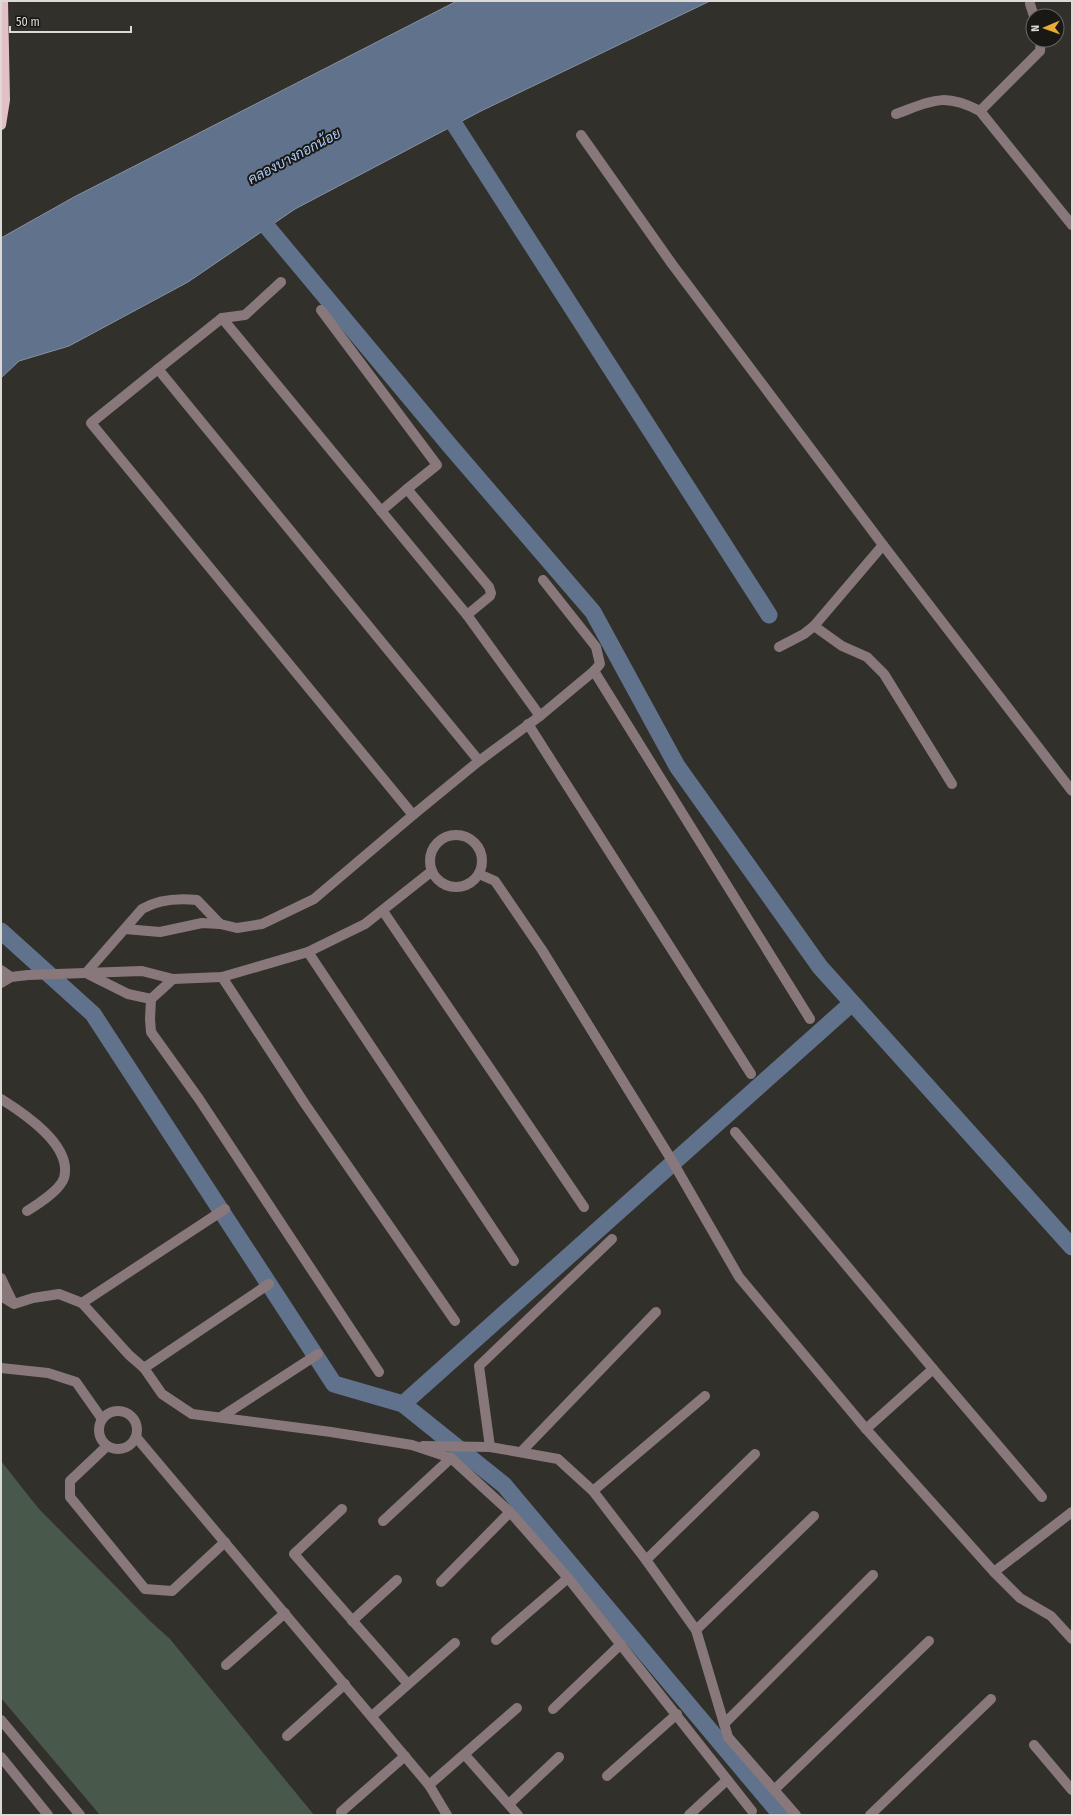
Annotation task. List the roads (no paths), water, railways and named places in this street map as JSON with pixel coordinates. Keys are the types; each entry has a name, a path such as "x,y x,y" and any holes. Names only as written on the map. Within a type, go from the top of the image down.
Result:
{"main road":[{"path":"1,125 5,100 3,1"}],"street":[{"path":"1030,4 1031,8"},
{"path":"980,111 1040,51 1040,48"},
{"path":"896,114 930,102 944,99 963,102 980,111 1072,225"},
{"path":"581,134 672,264 883,545 1072,791"},
{"path":"281,282 245,315 222,318 91,423 413,815"},
{"path":"321,310 437,465 380,511"},
{"path":"222,318 467,615 540,716"},
{"path":"158,369 479,761"},
{"path":"407,489 490,590 490,596 467,615"},
{"path":"779,647 804,634 814,626 883,545"},
{"path":"125,929 160,932 202,923 220,924 236,928 262,924 314,899 479,761 540,716 594,671 600,664 596,647 543,580"},
{"path":"814,626 842,646 867,657 884,674 952,784"},
{"path":"594,671 810,1019"},
{"path":"528,724 751,1074"},
{"path":"451,835 463,836 473,841 480,851 481,856 482,862 479,874 475,879 464,886 452,887 440,882 432,871 430,860 433,848 441,840 451,835"},
{"path":"1,982 11,977 28,974 142,971 173,979 222,977 308,952 365,924 432,871"},
{"path":"479,874 495,881 542,950 658,1138 739,1277 866,1429 994,1572 1020,1598 1051,1616 1072,1639"},
{"path":"86,973 110,943 125,929 142,909 152,903 174,900 197,900 220,924"},
{"path":"383,911 584,1207"},
{"path":"308,952 514,1261"},
{"path":"1,970 11,977"},
{"path":"86,973 128,994 151,999"},
{"path":"222,977 305,1104 455,1321"},
{"path":"173,979 151,999 151,1032 199,1099 379,1372"},
{"path":"1,1099 13,1106 47,1134 61,1150 65,1166 64,1180 57,1188 27,1211"},
{"path":"735,1132 1042,1497"},
{"path":"82,1304 225,1209"},
{"path":"490,1446 479,1366 612,1238"},
{"path":"1,1278 14,1304"},
{"path":"144,1368 269,1284"},
{"path":"1,1296 14,1304 33,1298 59,1294 82,1304 129,1355 144,1368 162,1394 192,1414 412,1445 490,1446 558,1459 593,1491 646,1560 696,1630 728,1737 796,1815"},
{"path":"521,1452 656,1312"},
{"path":"221,1417 318,1354"},
{"path":"1,1367 48,1374 76,1382 102,1419"},
{"path":"866,1429 933,1369"},
{"path":"593,1491 705,1396"},
{"path":"118,1411 130,1415 137,1425 134,1442 124,1449 118,1450 107,1446 100,1436 99,1430 102,1419 112,1412 118,1411"},
{"path":"136,1437 429,1785 447,1815"},
{"path":"412,1445 451,1458 510,1512 568,1578 677,1714 752,1811"},
{"path":"107,1446 70,1481 70,1497 145,1589 172,1590 225,1542"},
{"path":"646,1560 755,1454"},
{"path":"383,1521 451,1458"},
{"path":"342,1509 294,1554 408,1684"},
{"path":"441,1582 510,1512"},
{"path":"994,1572 1072,1512"},
{"path":"696,1630 814,1516"},
{"path":"724,1724 873,1575"},
{"path":"496,1640 568,1578"},
{"path":"352,1620 397,1580"},
{"path":"226,1665 285,1613"},
{"path":"774,1790 929,1641"},
{"path":"372,1716 455,1643"},
{"path":"553,1709 621,1644"},
{"path":"287,1736 345,1684"},
{"path":"870,1815 991,1699"},
{"path":"429,1785 517,1708"},
{"path":"607,1776 677,1714"},
{"path":"1,1720 80,1815"},
{"path":"1034,1745 1072,1790"},
{"path":"465,1755 518,1815"},
{"path":"341,1812 405,1756"},
{"path":"1,1757 48,1815"},
{"path":"509,1804 559,1757"},
{"path":"689,1815 727,1780"}],"water":[{"name":"คลองบางกอกน้อย","path":"457,1 710,1 481,111 295,209 188,282 69,346 19,361 1,378 1,238 74,197"}],"waterway":[{"path":"442,105 769,615"},
{"path":"253,210 451,447 593,612 677,766 820,967 1072,1247"},
{"path":"1,931 93,1014 334,1384 403,1404 504,1485 781,1815"},
{"path":"403,1404 852,1003"}]}
